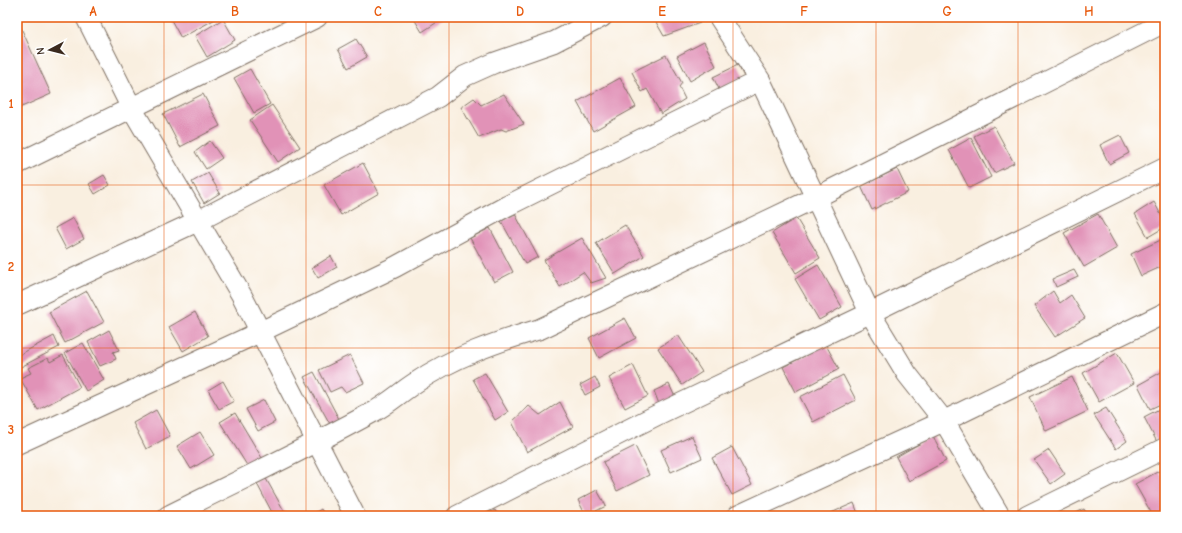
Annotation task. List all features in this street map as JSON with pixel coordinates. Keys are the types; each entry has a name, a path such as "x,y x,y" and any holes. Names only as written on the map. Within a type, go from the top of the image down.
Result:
{"street":[{"path":"86,17 131,107 242,296 355,516"},
{"path":"17,164 317,17"},
{"path":"17,305 198,221 438,97 465,76 494,63 554,42 602,17"},
{"path":"719,17 760,80 870,313 907,374 944,421 1000,516"},
{"path":"168,516 318,443 381,408 415,382 454,360 480,348 540,329 816,197 1165,22"},
{"path":"17,444 395,268 507,206 760,80"},
{"path":"457,516 661,413 870,313 1165,168"},
{"path":"737,516 944,421 1165,313"},
{"path":"1027,516 1165,448"}],"building":[{"path":"219,17 181,38 170,18"},
{"path":"413,17 441,17 442,19 422,32"},
{"path":"653,17 696,17 700,23 664,36"},
{"path":"17,19 51,94 17,109"},
{"path":"223,19 235,40 207,57 195,36"},
{"path":"356,39 367,57 348,68 338,49"},
{"path":"704,42 716,66 690,81 677,56"},
{"path":"666,55 682,83 679,87 685,99 661,114 647,89 642,92 632,72"},
{"path":"738,65 744,77 719,89 713,77"},
{"path":"250,69 270,104 254,113 234,78"},
{"path":"620,78 636,107 593,131 577,102"},
{"path":"203,94 220,126 180,147 163,114"},
{"path":"504,94 524,124 506,131 501,129 479,138 461,107 474,98 481,105"},
{"path":"272,105 300,147 278,162 250,120"},
{"path":"994,126 1014,163 994,173 974,136"},
{"path":"1120,135 1129,153 1109,164 1100,145"},
{"path":"971,138 991,177 969,188 949,150"},
{"path":"210,141 222,158 206,169 195,152"},
{"path":"363,163 379,193 341,215 324,185"},
{"path":"897,169 908,192 872,210 861,186"},
{"path":"208,173 220,193 204,203 192,182"},
{"path":"104,175 110,185 95,194 89,184"},
{"path":"1154,202 1165,222 1165,227 1148,237 1135,214"},
{"path":"515,214 538,257 525,264 501,221"},
{"path":"1098,214 1117,248 1084,267 1064,233"},
{"path":"73,218 84,239 66,249 55,228"},
{"path":"796,218 820,258 796,273 772,233"},
{"path":"625,225 644,256 615,274 596,243"},
{"path":"490,228 513,272 494,282 470,238"},
{"path":"582,238 606,278 591,283 583,272 560,287 544,260"},
{"path":"1165,238 1165,265 1141,276 1131,254"},
{"path":"331,256 337,267 318,278 312,268"},
{"path":"818,265 842,307 819,320 795,279"},
{"path":"1074,270 1078,277 1056,287 1053,279"},
{"path":"87,291 104,322 65,343 49,312"},
{"path":"1053,291 1060,303 1071,295 1085,318 1055,337 1034,306"},
{"path":"195,312 208,336 183,351 169,327"},
{"path":"625,318 636,338 599,358 589,338"},
{"path":"109,330 119,350 113,352 116,359 100,366 88,342"},
{"path":"678,335 702,372 682,385 658,348"},
{"path":"54,336 59,347 17,369 17,356"},
{"path":"83,343 104,380 86,391 65,353"},
{"path":"826,345 839,369 796,392 783,367"},
{"path":"1117,353 1134,383 1099,402 1083,373"},
{"path":"63,355 80,387 38,410 20,378 31,373 28,368 48,358 50,362"},
{"path":"350,355 364,383 345,392 341,387 330,392 319,370"},
{"path":"633,365 648,396 625,408 609,378"},
{"path":"1165,370 1165,402 1150,409 1138,385"},
{"path":"314,372 339,419 330,424 304,377"},
{"path":"485,373 508,412 495,420 473,379"},
{"path":"843,375 856,400 813,422 800,397"},
{"path":"595,377 600,387 585,395 580,385"},
{"path":"1072,377 1088,411 1046,431 1030,397"},
{"path":"223,381 234,401 219,409 208,390"},
{"path":"669,384 675,397 659,404 654,391"},
{"path":"264,400 275,422 258,431 246,409"},
{"path":"560,402 573,427 527,452 512,422 529,406 540,415"},
{"path":"1165,406 1165,438 1157,442 1144,417"},
{"path":"1106,408 1127,441 1116,449 1094,415"},
{"path":"156,410 170,436 146,449 133,423"},
{"path":"235,413 262,458 248,467 220,422"},
{"path":"200,432 214,455 191,469 177,446"},
{"path":"692,436 702,458 671,472 661,450"},
{"path":"933,436 946,461 909,481 896,457"},
{"path":"635,446 649,475 617,491 603,462"},
{"path":"732,447 752,485 732,495 712,458"},
{"path":"1049,450 1065,474 1051,484 1034,460"},
{"path":"1159,471 1165,481 1165,513 1159,516 1153,516 1135,484"},
{"path":"265,477 287,516 274,516 256,482"},
{"path":"597,490 606,506 586,516 578,500"},
{"path":"854,503 859,516 824,516"},
{"path":"321,509 325,516 310,516"},
{"path":"1084,509 1088,516 1070,516"},
{"path":"495,510 498,516 483,516"}]}
